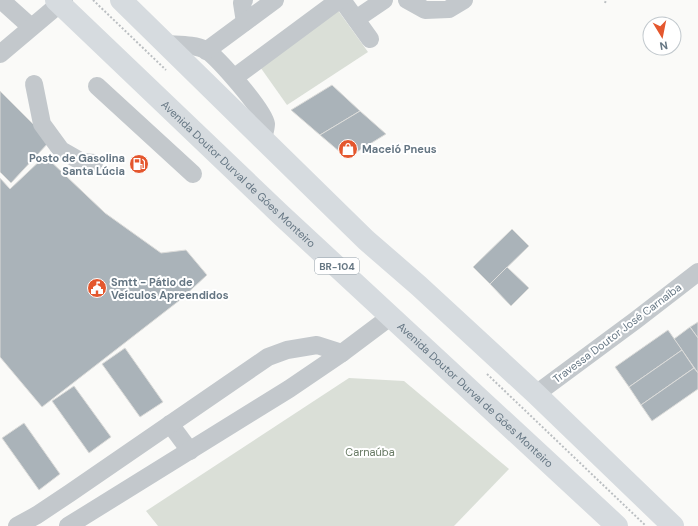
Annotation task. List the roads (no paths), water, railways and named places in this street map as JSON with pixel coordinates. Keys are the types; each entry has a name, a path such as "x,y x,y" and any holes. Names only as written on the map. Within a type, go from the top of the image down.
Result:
{"highway":[{"path":"121,0 366,240 419,286 536,394 673,526"},
{"name":"Avenida Doutor Durval de Góes Monteiro","path":"60,1 280,214 617,526"}],"street":[{"path":"1,0 32,27"},
{"path":"244,0 242,3 244,22"},
{"path":"206,51 275,0"},
{"path":"234,77 339,0"},
{"path":"342,0 370,39"},
{"path":"356,19 384,0"},
{"path":"407,0 425,10 449,9 464,0"},
{"path":"0,54 60,1"},
{"path":"166,44 195,46 206,51 234,77 263,115 266,124 263,139"},
{"path":"34,84 42,124 61,150 82,162 94,163"},
{"path":"97,86 193,174"},
{"name":"Travessa Doutor José Carnaíba","path":"536,394 698,272"},
{"path":"68,526 289,390 342,353 390,316"},
{"path":"17,526 37,515 70,493 268,357 287,350 317,345 342,353"},
{"path":"170,424 190,451"},
{"path":"70,493 87,514"}],"place":[{"name":"Maceió Pneus","path":"348,149"},
{"name":"Posto de Gasolina Santa Lúcia","path":"139,164"},
{"name":"Smtt - Pátio de Veículos Apreendidos","path":"97,288"}],"park label":[{"name":"Carnaúba","path":"370,452"}]}
